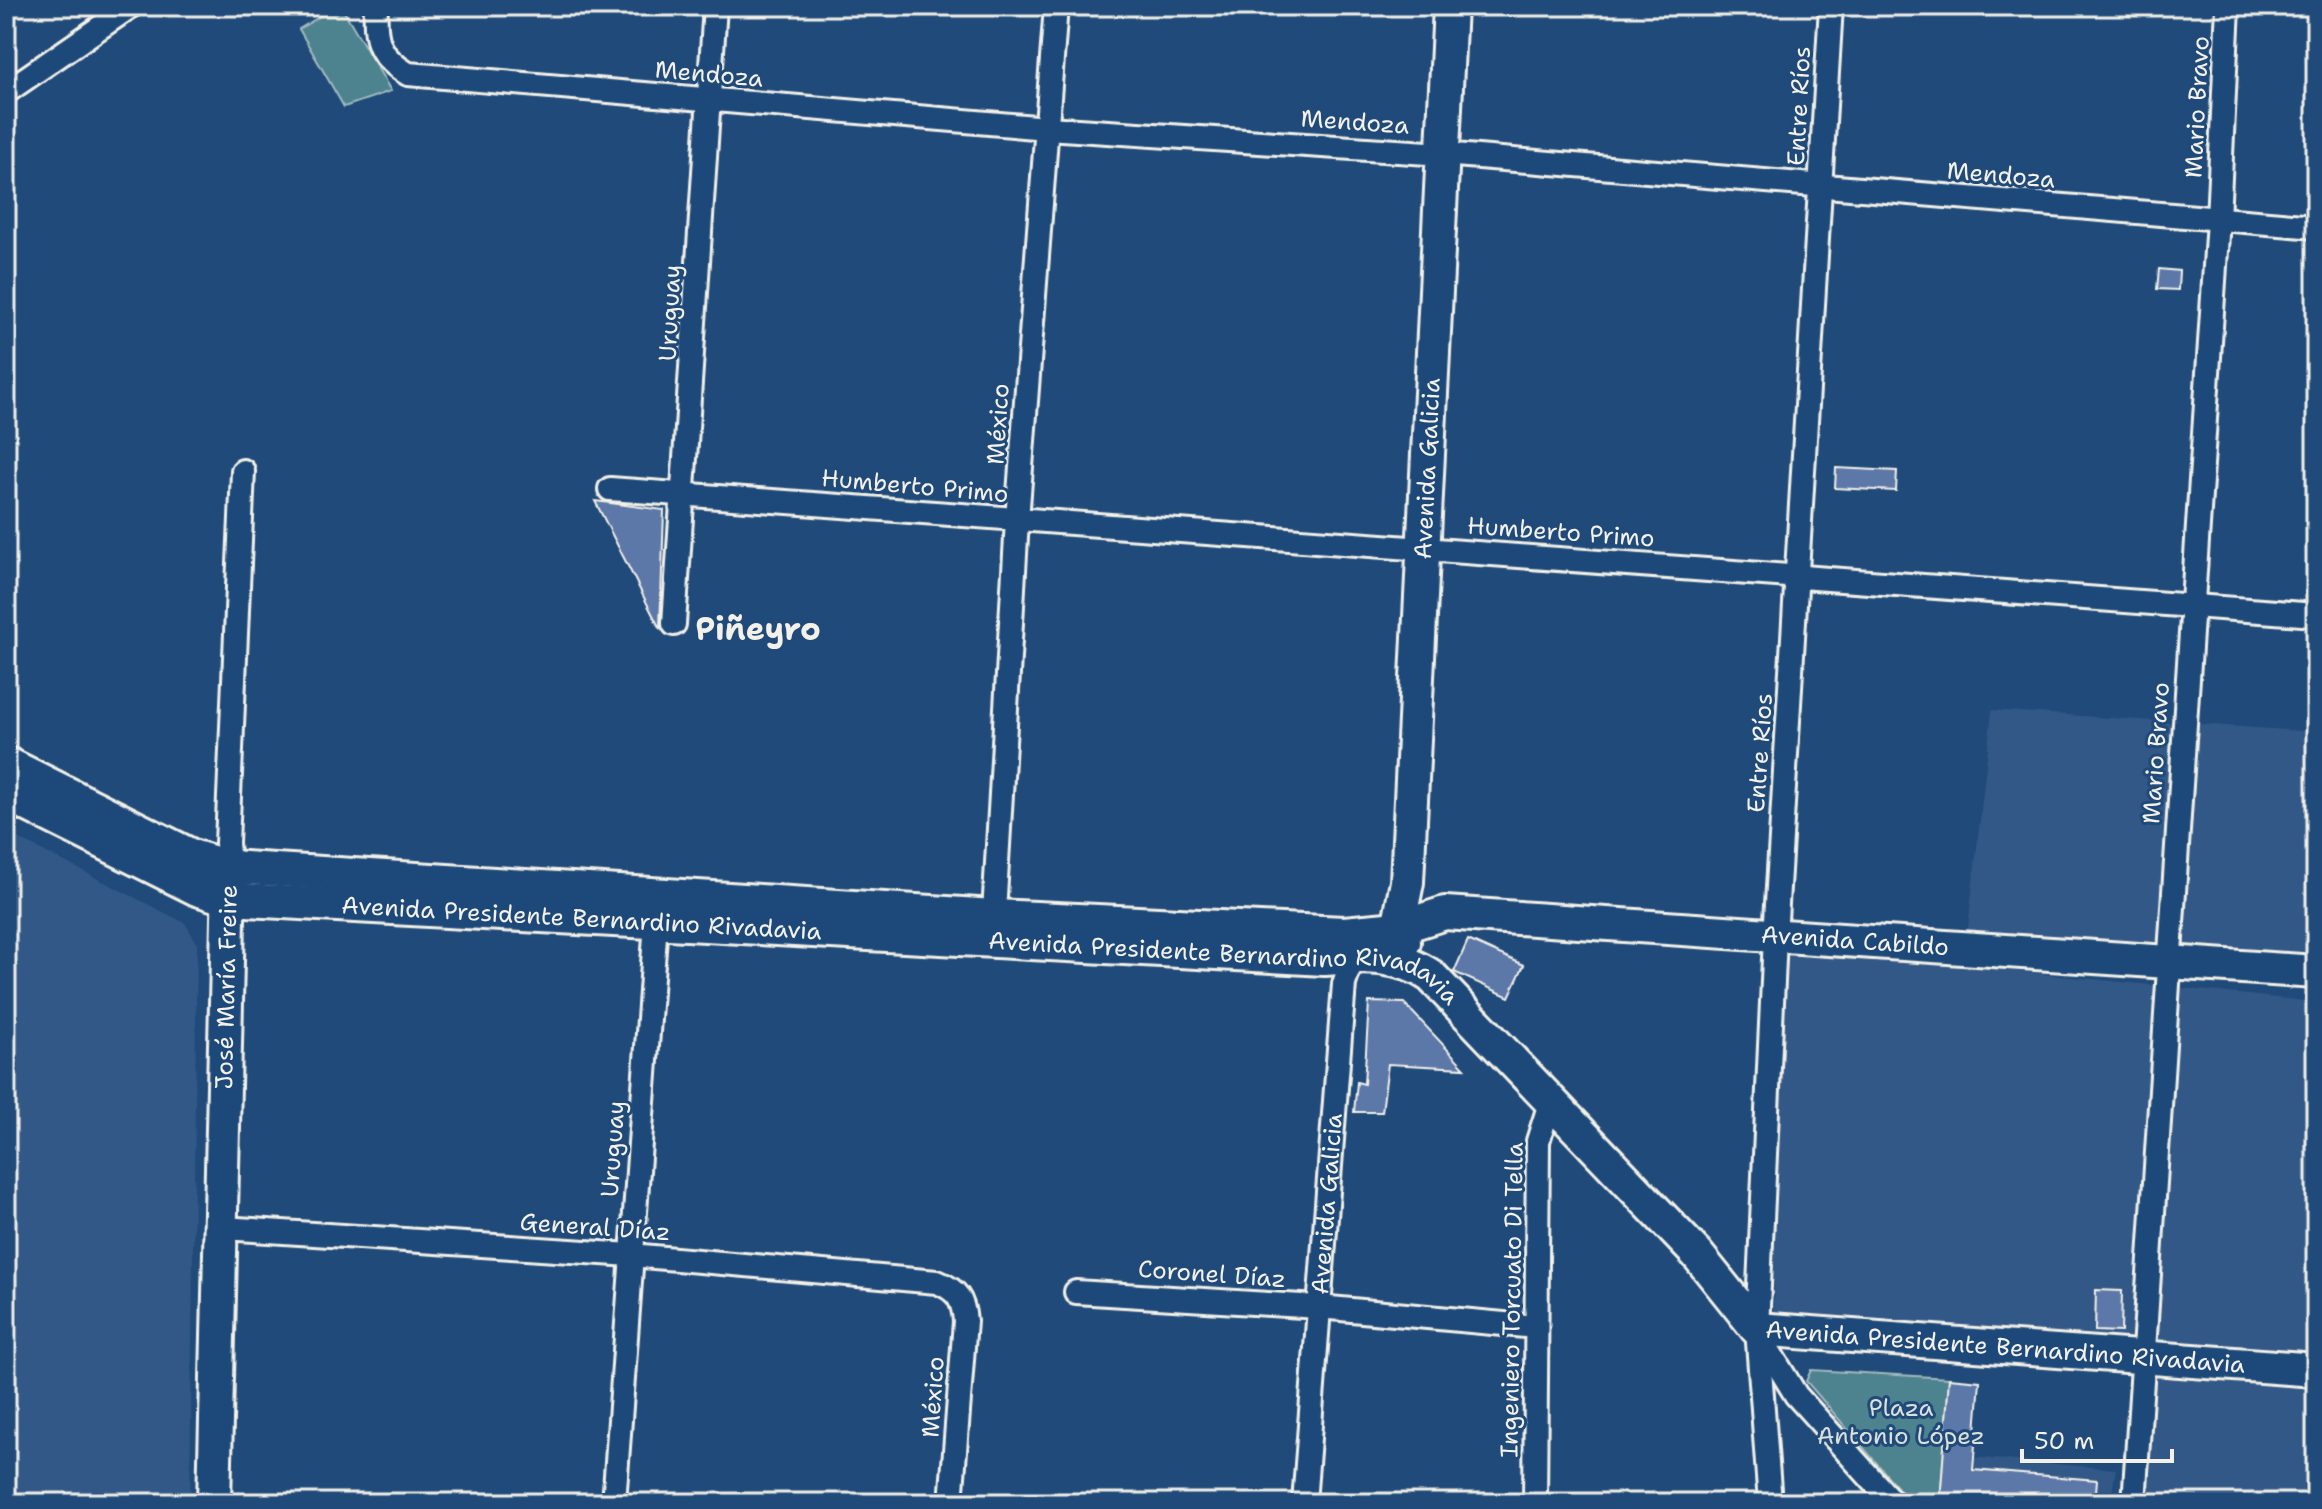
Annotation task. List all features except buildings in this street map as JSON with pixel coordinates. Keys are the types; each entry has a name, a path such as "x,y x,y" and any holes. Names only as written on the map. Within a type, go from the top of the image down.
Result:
{"main road":[{"name":"Avenida Galicia","path":"1398,928 1407,882 1450,6"},
{"name":"Avenida Presidente Bernardino Rivadavia","path":"6,763 192,856 229,883"},
{"name":"Avenida Presidente Bernardino Rivadavia","path":"6,794 197,889 229,883 993,929 1325,959 1361,956 1413,963 1431,976 1697,1254 1757,1329 2316,1370"},
{"name":"José María Freire","path":"214,1503 229,883"},
{"name":"Avenida Cabildo","path":"1398,928 1445,913 2316,972"},
{"name":"Avenida Presidente Bernardino Rivadavia","path":"993,929 1344,933 1398,928"},
{"path":"1398,928 1413,963"}],"street":[{"path":"6,92 100,14 131,6"},
{"name":"Mendoza","path":"376,6 374,36 381,53 408,74 1047,128 1443,154 2316,227"},
{"name":"Uruguay","path":"674,624 715,6"},
{"name":"México","path":"993,929 1017,520 1056,6"},
{"name":"Entre Ríos","path":"1770,1503 1757,1329 1775,937 1831,6"},
{"name":"Mario Bravo","path":"2134,1503 2218,220 2228,6"},
{"name":"José María Freire","path":"229,883 227,843 243,471"},
{"name":"Humberto Primo","path":"610,489 685,492 1017,520 2316,615"},
{"name":"Uruguay","path":"614,1503 657,909"},
{"name":"Avenida Galicia","path":"1304,1503 1344,984 1349,969 1361,956 1398,928"},
{"name":"Ingeniero Torcuato Di Tella","path":"1535,1503 1538,1141 1551,1100"},
{"name":"General Díaz","path":"223,1228 631,1255 937,1282 959,1295"},
{"name":"Coronel Díaz","path":"1076,1292 1319,1307 1536,1327"},
{"name":"México","path":"951,1503 965,1321 959,1295"},
{"path":"1757,1329 1796,1395 1893,1503"}],"shaded area":[{"path":"1992,710 2316,732 2316,962 1967,937"},
{"path":"6,832 185,923 197,943 190,1503 6,1503"},
{"path":"1781,947 2316,1002 2316,1503 2142,1503 2154,1351 1773,1335"},
{"path":"1959,1456 2116,1469 2110,1503 1953,1503"}],"green space":[{"path":"341,6 391,91 344,107 299,29"},
{"name":"Plaza Antonio López","path":"1811,1370 1949,1378 1940,1503 1911,1503 1806,1381"}],"district":[{"name":"Piñeyro","path":"758,628"}]}
